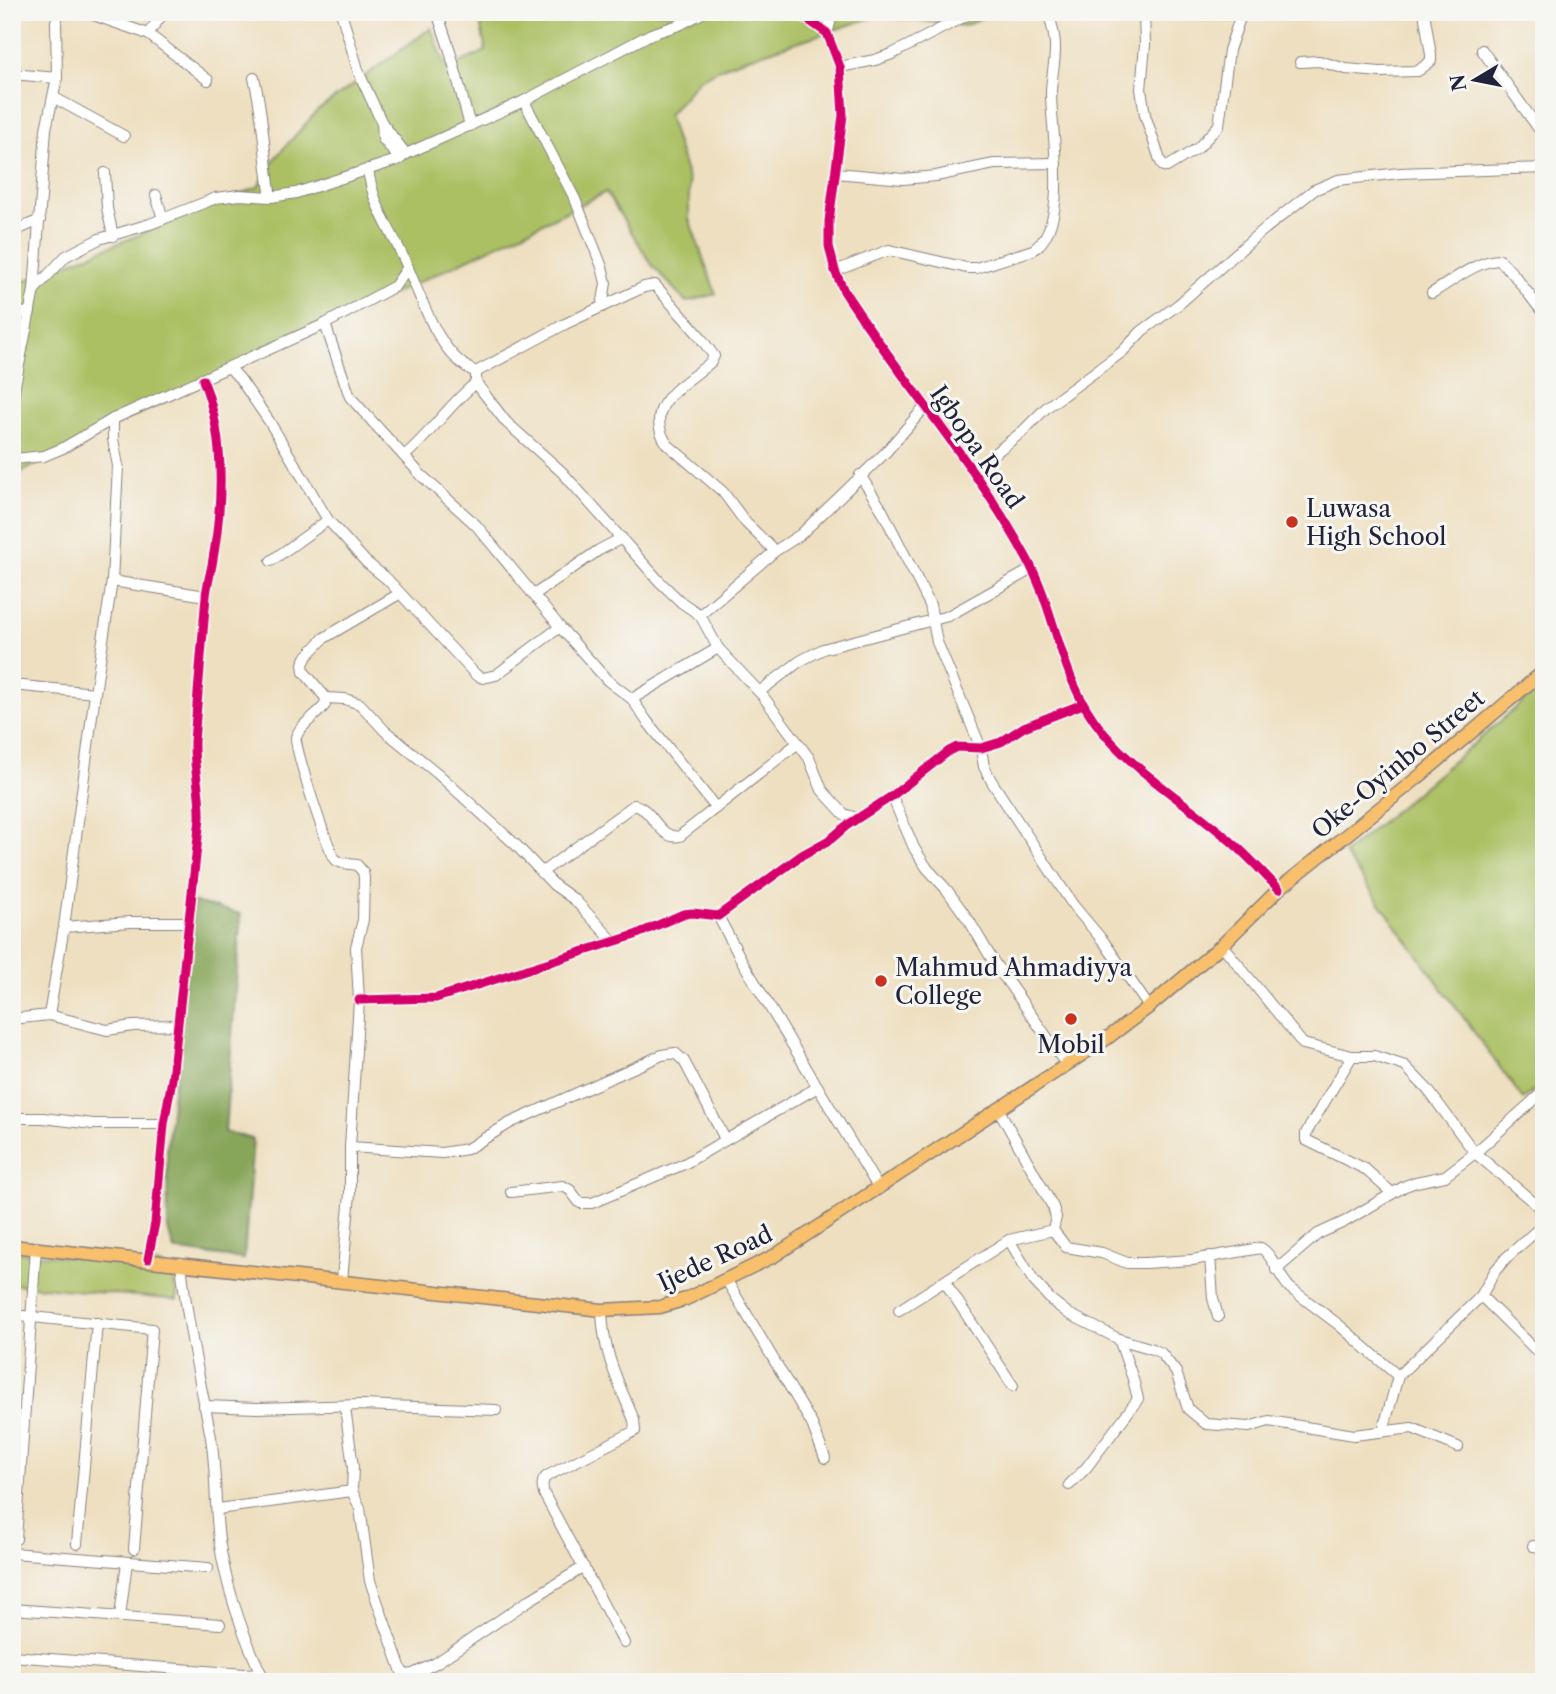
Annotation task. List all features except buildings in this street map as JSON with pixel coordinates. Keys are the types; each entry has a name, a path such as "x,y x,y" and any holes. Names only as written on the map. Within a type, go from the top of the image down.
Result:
{"main road":[{"name":"Oke-Oyinbo Street","path":"1279,890 1544,671"},
{"name":"Ijede Road","path":"12,1246 601,1310 660,1307 727,1281 774,1256 1106,1039 1149,1007 1222,945 1279,890"}],"street":[{"path":"12,472 13,390 34,290 46,129 57,78 56,22 59,12"},
{"path":"85,12 148,34 208,80"},
{"path":"148,34 164,12"},
{"path":"341,12 359,73 382,123 403,157"},
{"path":"437,12 470,126"},
{"path":"34,290 66,256 88,244 216,198 239,195 271,197 296,193 403,157 524,101 651,34 679,25 704,12"},
{"path":"796,12 827,34 832,12"},
{"path":"840,67 892,54 973,12"},
{"path":"835,271 889,250 976,268 1041,245 1051,221 1056,163 1051,94 1055,40 1049,12"},
{"path":"1144,12 1145,45 1141,89 1145,115 1160,160 1163,166 1167,167 1198,148 1219,125 1229,50 1242,12"},
{"path":"1300,62 1319,61 1355,71 1419,71 1431,61 1432,55 1424,12"},
{"name":"Igbopa Road","path":"827,34 840,67 843,115 829,222 829,246 835,271 854,306 1005,520 1032,569 1073,686 1083,704 1112,743 1234,844 1279,890"},
{"path":"1482,50 1544,136"},
{"path":"12,74 57,78"},
{"path":"254,78 260,101 264,155 271,197"},
{"path":"53,97 124,136"},
{"path":"524,101 575,199 602,267 606,283 602,307"},
{"path":"381,165 382,123"},
{"path":"383,139 403,157"},
{"path":"836,173 903,179 936,176 994,164 1056,163"},
{"path":"972,471 1022,432 1047,407 1122,352 1142,331 1179,304 1314,190 1338,180 1400,173 1544,168"},
{"path":"368,169 375,203 441,339 463,366 476,377 506,422 562,472 660,582 700,615 718,648 759,692 809,758 822,790 844,814 856,818"},
{"path":"105,173 107,208 113,236"},
{"path":"156,195 163,219"},
{"path":"12,232 40,220"},
{"path":"1432,293 1475,268 1493,260 1500,260 1544,314"},
{"path":"14,459 44,456 62,449 113,419 325,324 395,286 408,267"},
{"path":"404,456 419,443 476,377 520,346 655,285 712,350 714,356 711,362 665,402 658,414 662,437 723,492 746,523 775,551"},
{"path":"12,314 30,312"},
{"path":"325,324 350,397 421,475 477,525 607,680 632,699 716,808"},
{"path":"230,368 269,421 328,520 476,675 483,678 495,676 560,627"},
{"path":"148,1259 155,1223 200,818 194,740 206,596 220,494 218,434 213,405 203,380"},
{"path":"700,615 775,551 800,535 885,453 925,407"},
{"path":"49,1015 64,927 112,581 118,466 113,439 113,419"},
{"path":"860,475 882,510 930,606 937,642 981,748 984,767 992,782 1073,905 1104,942 1149,1007"},
{"path":"271,561 328,520"},
{"path":"535,594 599,550 622,538"},
{"path":"759,692 800,661 822,649 948,616 1032,569"},
{"path":"112,581 206,596"},
{"path":"399,594 324,638 307,656 303,664 304,672 326,698 345,699 360,704 385,730 438,773 516,845 554,885 575,900 613,941"},
{"path":"632,699 718,648"},
{"path":"12,685 95,693"},
{"path":"326,698 325,705 299,733 295,744 320,826 333,856 340,863 357,865 363,872 363,920 356,957 359,1000 349,1147 350,1194 342,1280"},
{"path":"359,1000 436,998 635,935 683,914 718,916 802,855 831,839 856,818 892,796 949,751 957,747 981,748 1001,742 1024,727 1083,704"},
{"path":"541,873 634,805 643,808 665,834 675,838 798,743"},
{"path":"892,796 914,848 970,922 993,961 1066,1064"},
{"path":"844,814 846,826"},
{"path":"718,916 742,961 879,1189"},
{"path":"64,927 130,922 188,922"},
{"path":"1222,945 1303,1044 1352,1056 1374,1056 1405,1066 1416,1074 1475,1153 1544,1211"},
{"path":"12,1019 49,1015 107,1030 178,1026"},
{"path":"349,1147 442,1153 467,1149 510,1123 662,1055 676,1054 684,1061 725,1139"},
{"path":"1352,1056 1306,1133 1306,1140 1365,1169 1392,1193"},
{"path":"511,1192 563,1186 570,1190 580,1203 592,1203 684,1164 818,1087"},
{"path":"1276,1270 1318,1234 1416,1181 1445,1176 1544,1091"},
{"path":"999,1110 1053,1208 1056,1216 1053,1230 1066,1247 1102,1253 1128,1263 1192,1260 1261,1248 1268,1254 1290,1288 1339,1325 1398,1376"},
{"path":"12,1118 43,1118 93,1124 164,1124"},
{"path":"1383,1431 1398,1376 1481,1296 1506,1258 1544,1224"},
{"path":"899,1310 1009,1240 1053,1230"},
{"path":"1009,1240 1024,1267 1051,1300 1069,1314 1119,1339 1161,1353 1175,1372 1188,1409 1206,1424 1250,1427 1269,1421 1354,1436 1412,1428 1458,1447"},
{"path":"16,1539 36,1247"},
{"path":"1210,1256 1213,1298 1218,1317"},
{"path":"181,1263 186,1315 215,1460 219,1536 225,1572 239,1622 263,1677"},
{"path":"727,1281 812,1424 825,1458"},
{"path":"945,1282 1013,1386"},
{"path":"1481,1296 1544,1358"},
{"path":"601,1310 607,1354 634,1420 635,1430 547,1476 542,1485 544,1494 624,1643"},
{"path":"12,1315 152,1329 134,1549"},
{"path":"77,1544 97,1323"},
{"path":"1069,1485 1086,1468 1138,1399 1119,1339"},
{"path":"204,1406 360,1405 496,1410"},
{"path":"345,1407 353,1467 352,1491 360,1508 370,1581 399,1666 407,1675 436,1662 584,1567"},
{"path":"218,1509 352,1491"},
{"path":"12,1553 208,1568"},
{"path":"120,1616 127,1562"},
{"path":"12,1609 220,1624"},
{"path":"12,1656 263,1677"}],"green space":[{"path":"478,12 658,12 691,18 699,12 993,12 965,26 877,16 735,62 699,79 668,115 689,183 689,219 716,294 686,302 652,265 606,192 12,477 12,286 258,187 276,157 317,111 431,28 447,69 486,51"},
{"path":"1544,684 1544,1082 1523,1099 1344,854"},
{"path":"193,902 241,914 225,1132 253,1139 244,1259 174,1250 168,1229 167,1148"},
{"path":"12,1252 162,1265 170,1269 177,1300 12,1284"}],"cycle path":[{"path":"797,12 827,33 840,67 843,115 829,221 829,246 835,271 844,291 1006,522 1037,579 1076,689 1102,731 1132,762 1234,844 1279,889"},
{"path":"148,1259 155,1223 164,1124 172,1079 200,818 194,741 206,596 216,542 220,495 216,425 203,380"},
{"path":"359,1000 436,998 635,935 683,914 718,916 802,855 831,839 892,796 949,751 957,747 981,748 1001,742 1024,727 1083,704"}],"place":[{"name":"Luwasa High School","path":"1292,522"},
{"name":"Mahmud Ahmadiyya College","path":"881,981"},
{"name":"Mobil","path":"1071,1019"}]}
